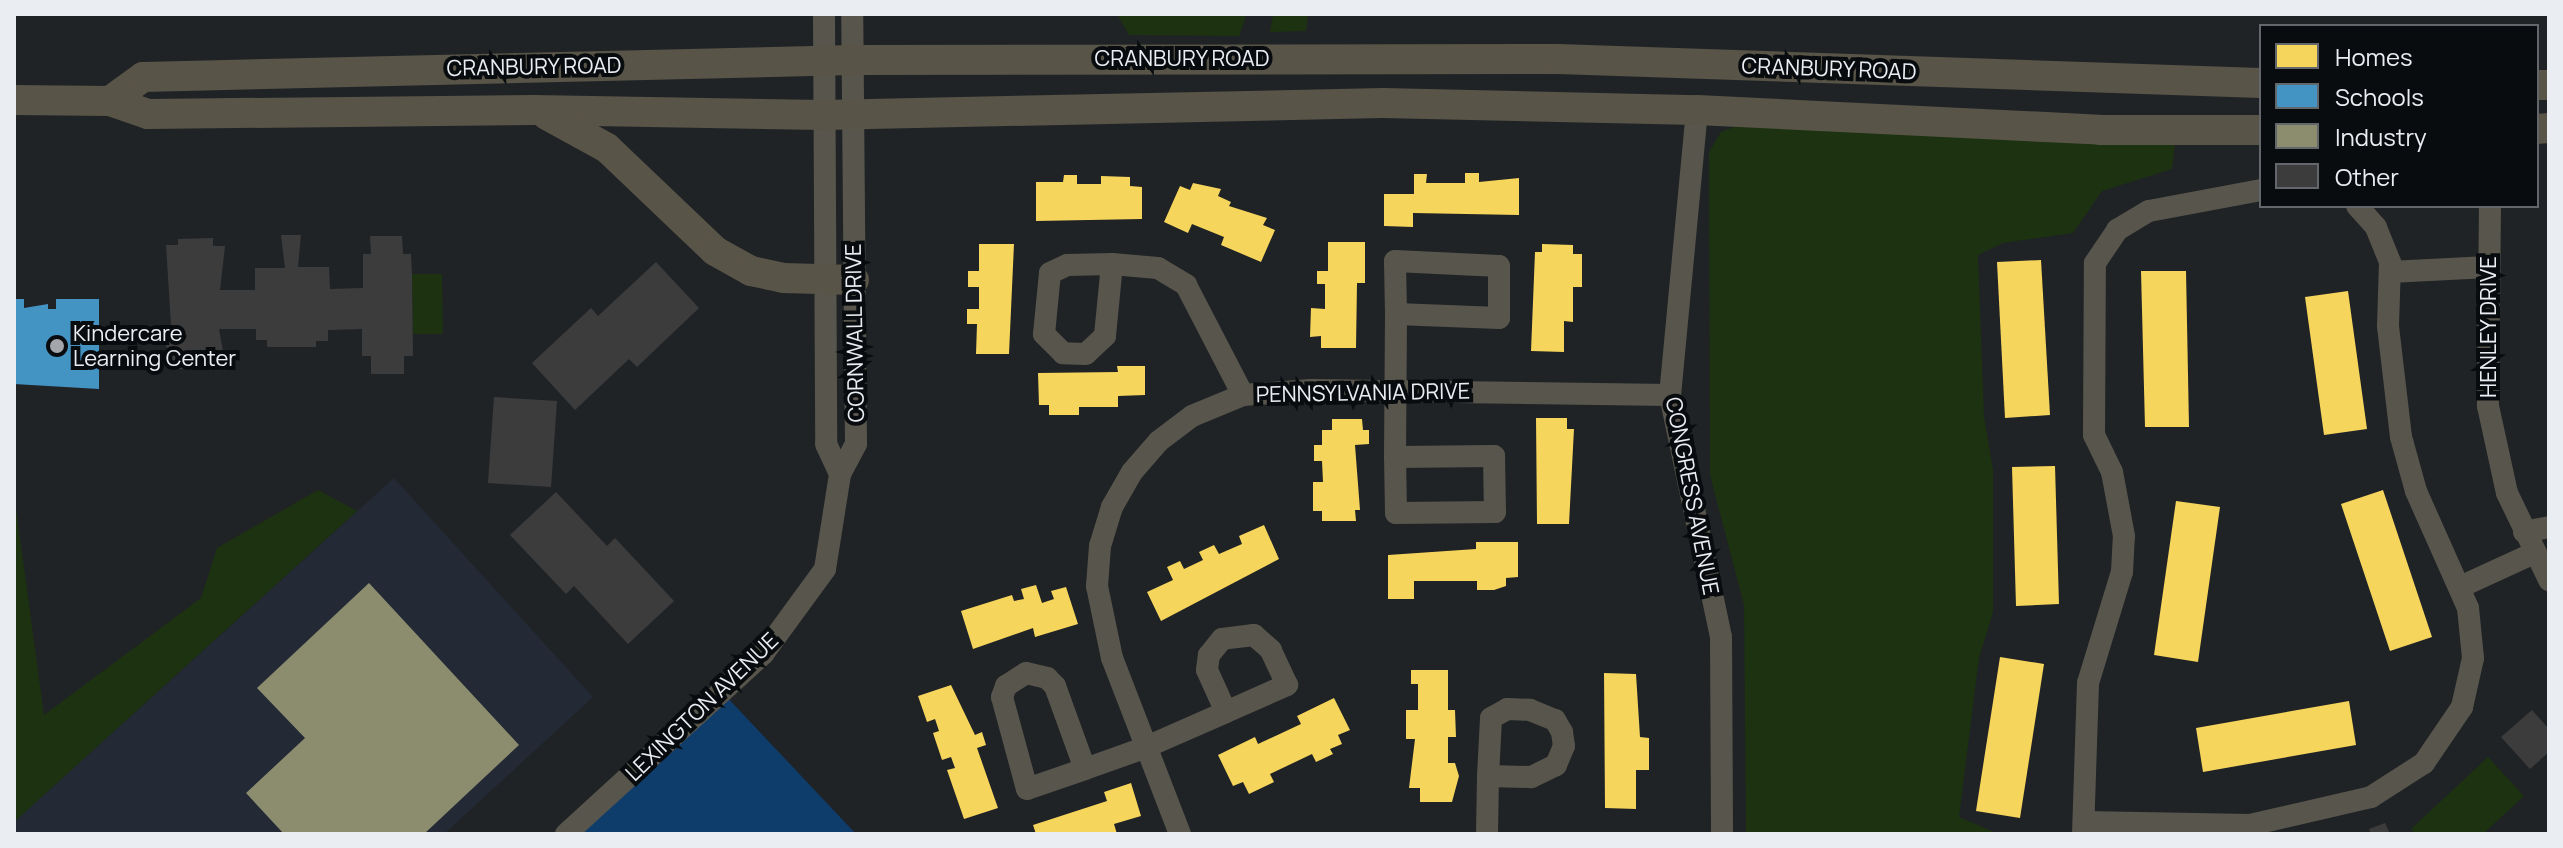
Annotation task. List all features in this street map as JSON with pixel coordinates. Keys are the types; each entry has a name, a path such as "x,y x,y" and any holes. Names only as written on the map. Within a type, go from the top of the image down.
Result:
{"main road":[{"name":"CRANBURY ROAD","path":"110,101 143,77 838,61 1558,59 2259,83"},
{"name":"CRANBURY ROAD","path":"14,100 110,101 148,114 534,110 839,115 1383,103 1697,110 2099,130 2259,130"},
{"path":"534,110 607,148 715,251 751,271 840,280"}],"street":[{"name":"CORNWALL DRIVE","path":"824,14 838,61 840,280 826,444 840,474"},
{"name":"CORNWALL DRIVE","path":"838,61 852,14"},
{"name":"CONGRESS AVENUE","path":"1697,110 1670,395 1721,637 1722,834"},
{"path":"2259,190 2149,211 2117,230 2095,263 2094,435 2112,472 2124,536 2122,572 2088,683 2083,828 2250,825 2311,814 2398,783 2436,750 2462,707 2473,641 2460,587 2437,542 2401,437 2391,382 2390,272 2385,244 2358,208"},
{"name":"HENLEY DRIVE","path":"2490,208 2488,406 2507,493 2549,580"},
{"path":"1395,457 1494,456 1495,512 1396,513 1395,457 1395,390 1396,314 1395,261 1499,266 1499,318 1396,314"},
{"path":"1112,264 1158,268 1186,285 1243,395"},
{"path":"2390,272 2488,267"},
{"name":"PENNSYLVANIA DRIVE","path":"1180,834 1144,748 1098,607 1097,566 1105,526 1132,472 1159,441 1192,416 1243,395 1395,390 1670,395"},
{"name":"LEXINGTON AVENUE","path":"566,834 763,654 802,606 825,569 840,474"},
{"path":"2524,532 2549,527"},
{"path":"2460,587 2534,553"},
{"path":"1085,769 1055,686 1038,674 1015,677 1002,697 1003,711 1027,789 1085,769 1144,748 1226,712 1287,685 1263,640 1243,633 1222,639 1209,655 1207,670 1226,712"},
{"path":"1487,834 1488,776"}],"shaded area":[{"path":"394,478 593,697 444,834 14,834 14,822"}],"green space":[{"path":"1117,14 1241,14 1246,17 1239,36 1129,35"},
{"path":"1273,14 1308,14 1306,31 1270,32"},
{"path":"1744,123 2175,143 2172,169 2102,191 2073,233 2003,243 1978,255 1984,417 1993,470 1993,612 1979,658 1959,817 1999,834 1746,834 1744,605 1710,475 1709,152 1721,132"},
{"path":"412,274 442,274 443,334 413,334"},
{"path":"318,490 357,511 14,822 14,494 44,715 201,598 217,548"},
{"path":"2488,757 2524,796 2483,834 2415,834 2411,829"}],"water":[{"path":"722,692 856,834 566,834"}],"building: Homes":[{"path":"1465,173 1479,173 1479,182 1519,178 1519,215 1413,213 1413,227 1384,226 1384,194 1414,194 1414,174 1427,174 1426,183 1465,183"},
{"path":"1064,175 1077,175 1077,184 1101,184 1101,176 1130,177 1130,186 1142,187 1142,219 1036,221 1036,182 1063,182"},
{"path":"1193,183 1221,189 1218,196 1231,202 1229,206 1267,218 1263,225 1275,230 1261,262 1221,245 1224,237 1192,224 1188,233 1164,222 1180,186 1190,190"},
{"path":"1328,242 1365,242 1365,283 1357,283 1356,348 1321,348 1321,336 1310,337 1311,308 1325,309 1325,284 1317,284 1317,271 1328,271"},
{"path":"979,244 1014,244 1009,354 976,354 977,324 967,324 967,309 979,309 979,287 968,287 968,271 979,271"},
{"path":"1542,244 1573,245 1573,254 1582,254 1582,287 1573,287 1573,322 1564,321 1564,352 1531,351 1535,252 1542,252"},
{"path":"2041,260 2050,415 2005,418 1997,262"},
{"path":"2141,271 2186,271 2189,427 2145,427"},
{"path":"2348,291 2367,429 2324,435 2305,297"},
{"path":"1117,366 1145,366 1145,395 1118,396 1118,407 1079,407 1079,415 1049,415 1049,405 1039,405 1038,373 1118,372"},
{"path":"1536,418 1567,418 1567,429 1574,429 1569,524 1537,524"},
{"path":"1332,419 1362,419 1363,430 1369,430 1369,444 1355,445 1360,510 1355,510 1356,521 1322,521 1322,511 1313,511 1313,482 1323,482 1322,461 1314,461 1314,445 1322,445 1322,430 1332,430"},
{"path":"2055,466 2059,604 2016,606 2012,467"},
{"path":"2383,490 2432,637 2390,651 2341,504"},
{"path":"2176,501 2220,507 2198,662 2154,655"},
{"path":"1264,525 1279,559 1161,621 1147,592 1173,580 1167,567 1180,561 1184,569 1203,560 1199,552 1214,545 1219,554 1242,544 1239,536"},
{"path":"1476,542 1518,542 1518,577 1506,578 1506,586 1494,590 1477,590 1477,581 1414,581 1414,599 1388,599 1388,555 1476,549"},
{"path":"1036,585 1042,603 1054,599 1051,591 1066,587 1078,624 1035,637 1033,628 973,649 961,611 1012,595 1014,601 1024,599 1021,589"},
{"path":"2000,657 2044,664 2020,818 1976,811"},
{"path":"1411,670 1448,670 1448,710 1455,710 1456,737 1448,737 1448,763 1455,763 1459,776 1452,802 1420,802 1420,788 1409,788 1415,739 1406,739 1406,710 1418,710 1418,684 1411,684"},
{"path":"1604,673 1636,674 1640,737 1649,738 1649,770 1636,770 1636,809 1605,808"},
{"path":"951,685 975,735 982,732 986,745 977,748 998,808 964,819 947,770 955,768 951,757 942,760 933,733 939,731 935,719 927,722 918,696"},
{"path":"1334,698 1350,730 1338,735 1342,744 1330,749 1333,754 1316,762 1312,754 1270,774 1274,782 1249,794 1243,782 1233,786 1218,755 1255,737 1258,744 1301,724 1297,716"},
{"path":"2349,701 2356,745 2203,772 2196,728"},
{"path":"1131,783 1141,816 1114,824 1117,834 1036,834 1033,825 1107,801 1104,792"}],"building: Schools":[{"name":"Kindercare Learning Center","path":"14,299 24,299 24,308 48,304 48,309 56,309 56,299 99,299 99,389 14,384"}],"building: Industry":[{"path":"369,583 519,745 424,834 284,834 246,793 305,738 257,688"}],"building: Other":[{"path":"281,235 301,235 298,267 329,267 330,289 363,288 363,254 371,254 370,236 402,236 403,254 411,254 412,274 413,356 404,356 404,374 371,374 371,356 362,356 362,329 328,330 328,341 316,341 316,347 267,347 267,340 256,340 256,329 219,329 225,362 212,362 212,369 179,369 179,362 167,362 166,340 172,340 166,245 178,245 178,239 213,238 213,246 225,246 220,290 255,290 255,268 285,268"},
{"path":"656,262 699,308 637,367 629,359 575,410 532,363 591,308 598,316"},
{"path":"494,397 557,401 551,487 488,483"},
{"path":"556,492 607,546 615,538 674,601 628,644 574,586 566,594 510,535"},
{"path":"2532,710 2549,729 2549,752 2530,769 2501,737"},
{"path":"2385,823 2390,834 2371,834 2369,829"}],"place":[{"name":"Kindercare Learning Center","path":"57,346"}]}
